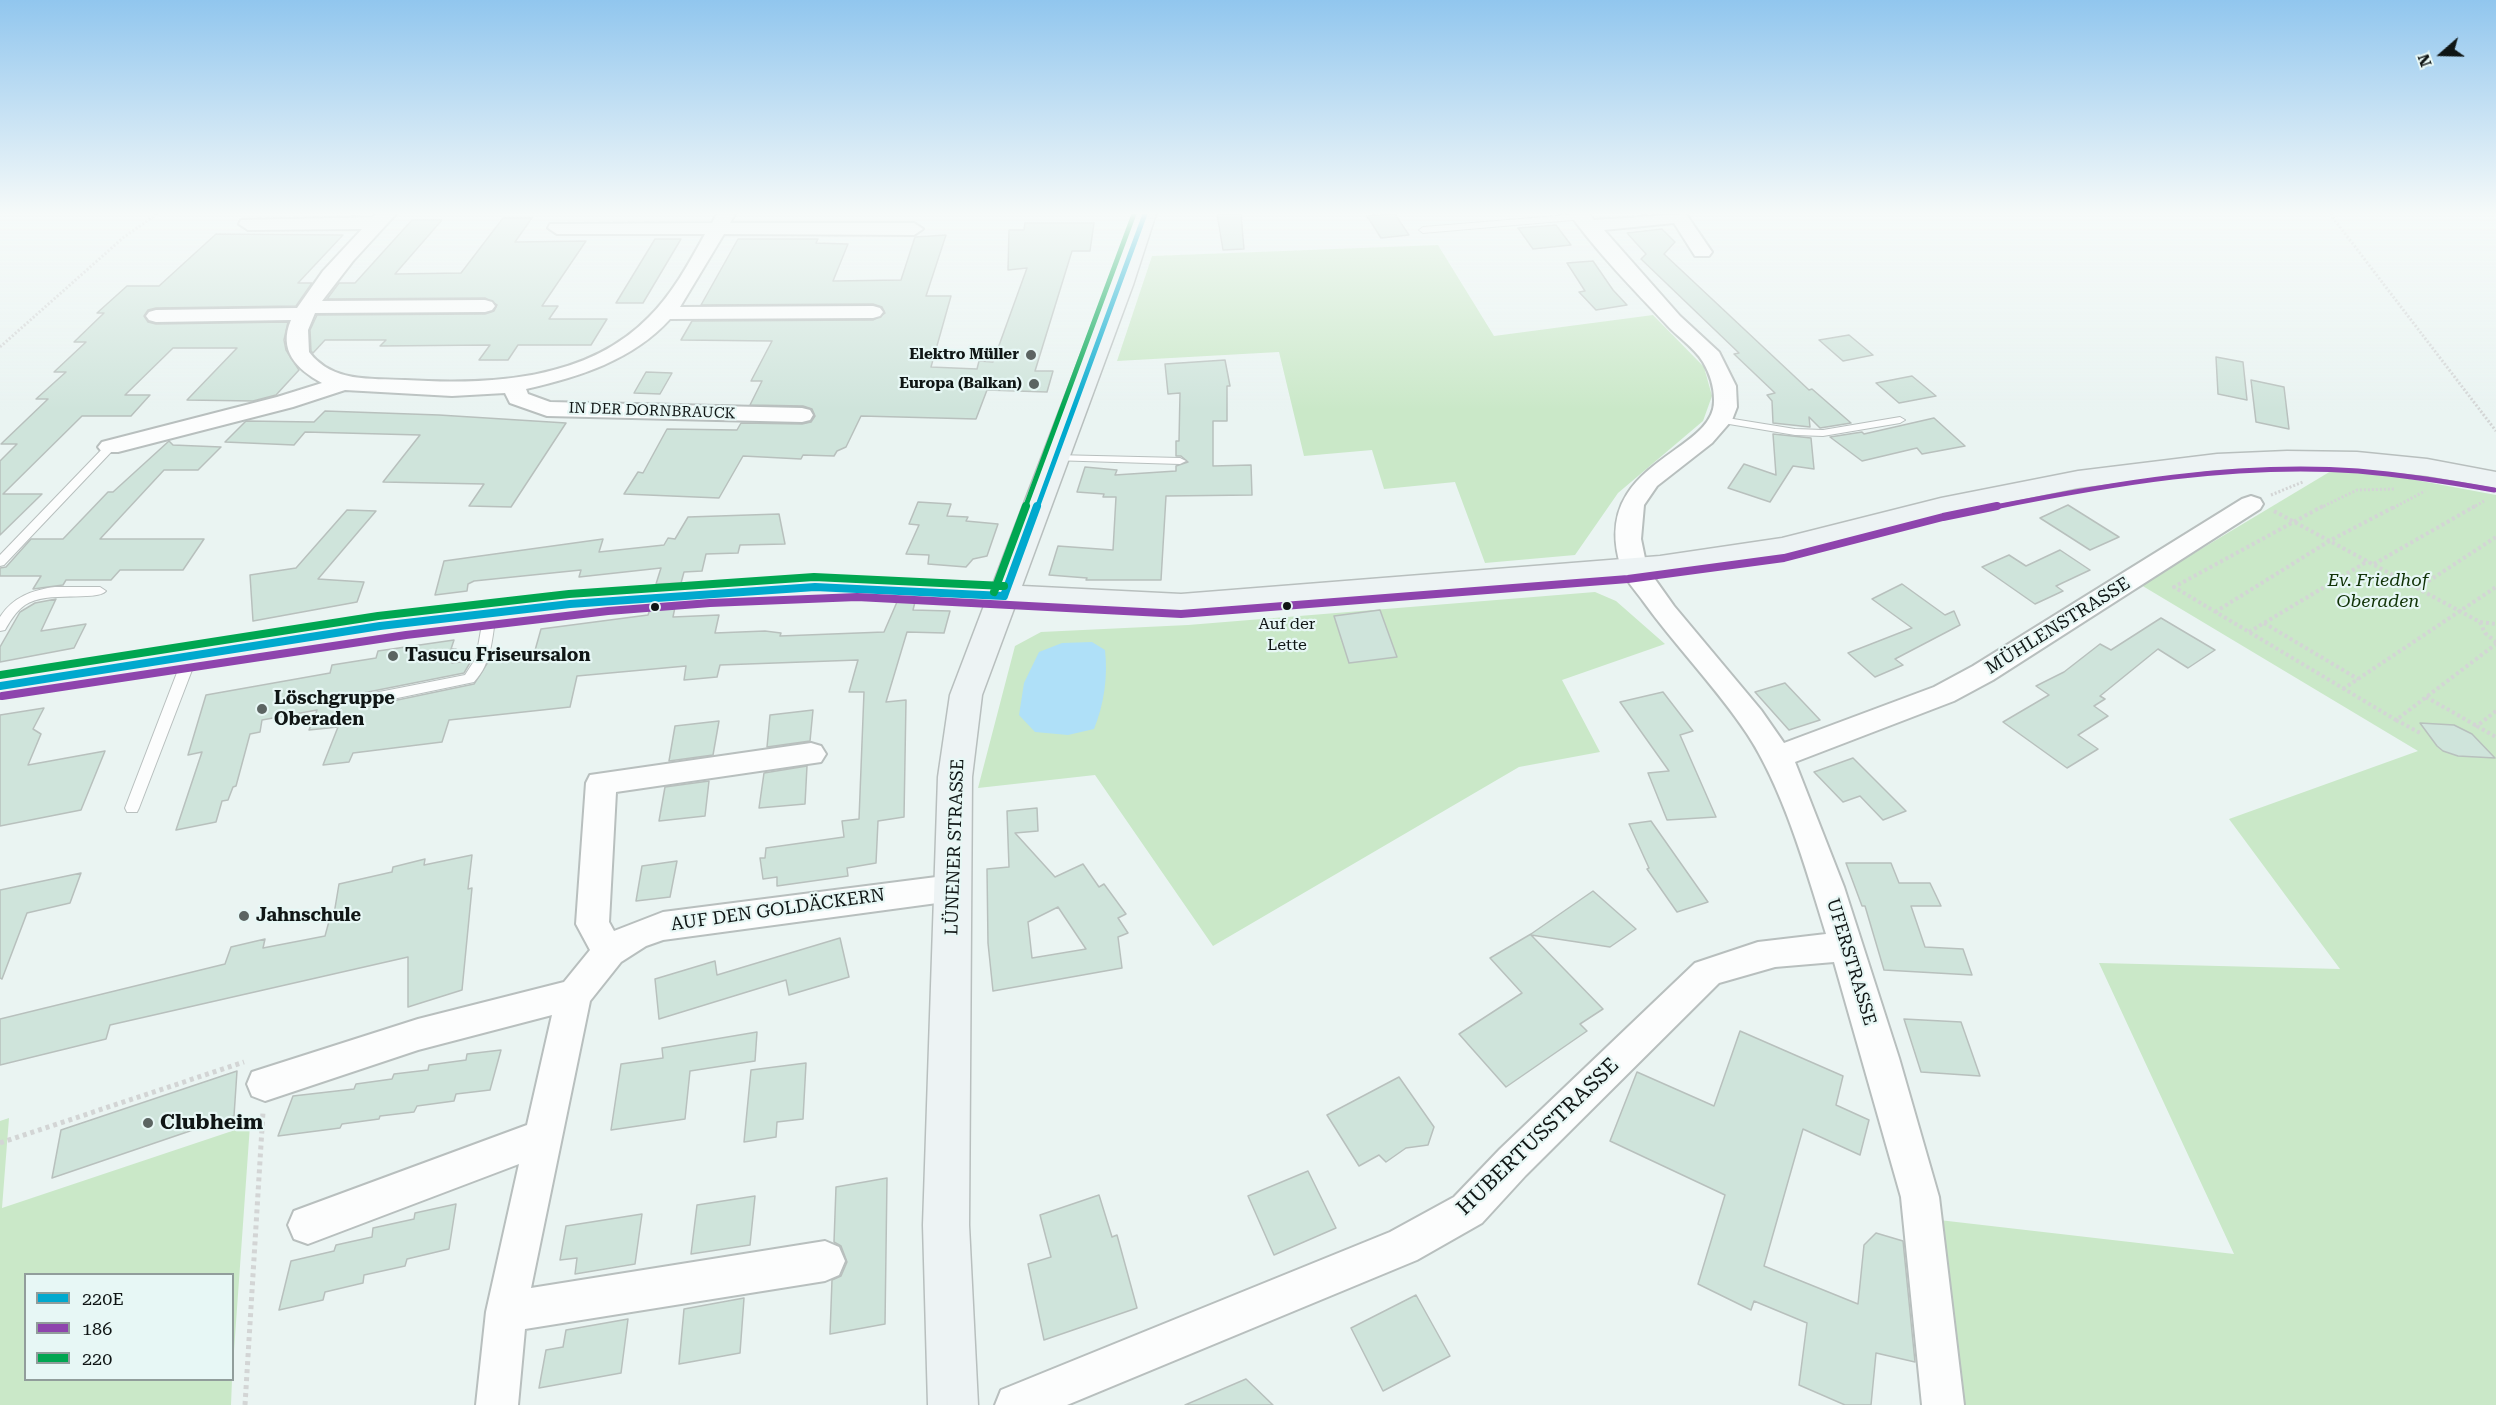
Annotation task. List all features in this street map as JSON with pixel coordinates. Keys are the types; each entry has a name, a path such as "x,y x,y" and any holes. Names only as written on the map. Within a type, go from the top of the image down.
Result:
{"main road":[{"name":"LÜNENER STRASSE","path":"953,1405 946,1225 952,888 955,777 966,695 1121,280"},
{"path":"0,686 380,626 630,599 815,587 1004,596 1109,604 1181,604 1634,570 1765,551 2013,490 2142,468 2249,460 2327,460 2409,466 2487,488"}],"street":[{"name":"IN DER DORNBRAUCK","path":"327,280 306,310 296,344 303,359 320,372 344,383"},
{"name":"IN DER DORNBRAUCK","path":"110,447 285,402 344,383 471,390 514,385 561,374 607,356 640,337 667,313 687,280"},
{"path":"1634,570 1628,539 1632,505 1649,481 1704,438 1721,420 1726,407 1725,386 1711,357 1673,320 1637,280"},
{"path":"156,316 485,306"},
{"path":"667,313 873,312"},
{"name":"IN DER DORNBRAUCK","path":"514,385 518,398 547,409 802,415"},
{"name":"MÜHLENSTRASSE","path":"1778,757 1944,694 1983,673 2251,504"},
{"name":"UFERSTRASSE","path":"1634,570 1665,612 1751,717 1778,757 1828,887 1881,1058 1920,1197 1943,1405"},
{"path":"609,952 592,924 601,783 811,754"},
{"name":"AUF DEN GOLDÄCKERN","path":"497,1405 506,1312 574,995 609,952 634,936 663,926 952,888"},
{"name":"HUBERTUSSTRASSE","path":"1016,1405 1403,1245 1468,1210 1513,1162 1707,973 1733,961 1761,955 1817,948 1846,948"},
{"path":"265,1084 379,1044 508,1009 574,995"},
{"path":"309,1225 544,1137"},
{"path":"506,1312 825,1261"}],"lane":[{"path":"1721,420 1795,432 1823,433 1900,420"},
{"path":"0,562 110,447"},
{"path":"1055,458 1179,461"},
{"path":"0,627 9,609 22,598 38,593 100,591"},
{"path":"364,700 469,679 476,673 480,664 490,613"},
{"path":"132,808 190,657"}],"path":[{"path":"0,347 76,280"},
{"path":"2380,280 2496,431"},
{"path":"2251,504 2304,481"},
{"path":"2215,612 2331,540 2432,487 2421,488"},
{"path":"2400,488 2357,490 2295,520 2174,587 2422,734"},
{"path":"2374,564 2490,498 2487,488"},
{"path":"2251,504 2295,520 2480,622 2496,624"},
{"path":"2418,588 2496,537"},
{"path":"2249,632 2368,561"},
{"path":"2343,689 2496,587"},
{"path":"2396,720 2496,643 2485,633 2480,622"},
{"path":"2264,623 2358,679"},
{"path":"2426,697 2496,737"},
{"path":"2477,726 2496,711"},
{"path":"0,1143 243,1061 265,1084 245,1405"}],"green space":[{"path":"1144,280 1459,280 1494,336 1653,315 1704,367 1712,396 1703,421 1618,493 1575,555 1485,563 1455,482 1384,489 1372,450 1304,456 1279,352 1117,361"},
{"name":"Ev. Friedhof Oberaden","path":"2331,471 2378,473 2496,495 2496,1405 1958,1405 1939,1220 2234,1254 2099,963 2340,969 2229,819 2418,751 2141,585"},
{"path":"1595,592 1616,601 1665,644 1562,680 1600,752 1519,767 1213,946 1095,775 978,788 1015,646 1041,632 1188,625"},
{"path":"9,1118 2,1208 250,1125 234,1351 234,1273 24,1273 24,1381 232,1381 231,1405 0,1405 0,1121"}],"water":[{"path":"1092,642 1105,650 1106,660 1104,690 1094,729 1068,735 1035,732 1019,715 1024,683 1039,652 1062,643"}],"building":[{"path":"166,280 301,280 298,283 312,283 296,306 156,308 148,310 144,316 148,322 156,324 288,322 284,340 286,350 299,370 276,395 253,401 187,400 237,348 173,348 125,395 150,395 131,416 82,416 3,494 42,494 0,535 0,461 17,444 1,444 48,399 36,399 66,372 54,372 86,342 74,342 104,313 97,313 127,286 159,286"},
{"path":"358,280 560,280 542,306 558,306 549,319 607,319 591,345 518,345 508,360 479,360 490,345 380,346 386,340 325,340 313,353 310,330 317,315 485,314 494,311 497,305 485,298 327,299 339,283 355,283"},
{"path":"630,280 657,280 643,303 616,303"},
{"path":"715,280 931,280 926,296 951,296 931,367 977,369 979,361 993,362 1023,280 1063,280 1035,371 1053,371 1047,392 987,390 976,419 861,416 846,447 837,451 834,456 803,455 801,459 743,456 719,498 624,494 638,472 643,473 667,429 737,430 741,423 802,424 811,422 815,416 812,409 803,406 750,405 762,381 751,381 772,341 681,340 692,321 873,320 885,313 882,307 873,304 701,305"},
{"path":"1578,280 1606,280 1627,305 1596,310 1579,292 1585,291"},
{"path":"1662,280 1691,280 1809,390 1812,389 1851,423 1820,428 1809,417 1810,427 1773,423 1772,401 1767,395 1775,393 1734,354 1739,353"},
{"path":"1849,335 1873,355 1843,361 1819,340"},
{"path":"2216,357 2243,362 2247,400 2218,394"},
{"path":"1225,360 1230,386 1227,386 1227,421 1213,421 1213,466 1251,465 1252,495 1166,496 1161,580 1086,580 1087,578 1049,575 1058,546 1113,550 1116,497 1077,492 1085,467 1117,470 1115,475 1176,471 1176,466 1188,462 1181,456 1176,456 1176,441 1179,441 1180,393 1168,394 1165,364"},
{"path":"646,372 672,373 660,394 634,393"},
{"path":"1912,376 1936,396 1899,403 1876,383"},
{"path":"2251,380 2284,387 2289,429 2256,422"},
{"path":"325,411 566,423 511,507 469,506 484,484 383,482 420,435 305,432 294,445 225,442 246,421 314,422"},
{"path":"1934,418 1965,446 1922,454 1917,448 1862,461 1830,437 1862,432 1864,434"},
{"path":"1773,434 1811,438 1814,469 1793,466 1770,502 1728,488 1744,464 1776,475"},
{"path":"169,441 173,445 221,447 198,470 164,470 100,539 204,539 183,570 120,570 111,580 66,580 63,585 33,589 41,576 0,576 0,568 6,567 31,539 63,539 108,492 113,492"},
{"path":"918,502 951,504 947,516 968,517 966,521 998,524 987,556 973,559 966,567 928,564 929,555 906,554 919,525 909,524"},
{"path":"2068,505 2119,537 2090,550 2040,518"},
{"path":"347,510 376,511 318,579 364,582 357,602 253,621 250,575 296,568"},
{"path":"779,514 785,544 740,545 738,553 706,554 702,571 684,572 681,583 656,584 661,568 579,577 581,570 474,581 468,584 467,591 435,595 444,561 603,539 599,552 664,545 668,538 675,539 688,517"},
{"path":"2060,550 2090,570 2056,586 2063,591 2035,604 1982,567 2009,555 2026,566"},
{"path":"1902,584 1945,615 1954,611 1960,625 1895,659 1903,665 1875,677 1848,653 1912,628 1872,599"},
{"path":"56,599 41,631 86,624 74,648 0,662 0,647 20,612 35,603"},
{"path":"897,602 915,602 913,610 950,611 944,633 907,632 886,702 906,700 904,817 878,821 876,863 847,868 848,876 777,886 777,877 763,879 760,858 765,858 766,848 844,837 842,821 859,819 864,692 849,692 858,660 720,665 717,677 684,680 686,666 577,676 570,707 449,720 442,742 353,753 349,762 323,765 338,727 309,730 317,710 262,720 260,732 250,734 236,786 233,787 228,800 222,801 216,822 176,830 202,752 188,755 206,695 330,673 332,665 376,658 378,651 454,640 451,649 456,649 452,663 471,661 464,673 363,693 355,700 358,705 364,707 474,684 490,659 534,654 541,629 648,615 650,609 675,607 673,617 719,615 715,633 765,631 781,633 780,636 884,632"},
{"path":"1380,610 1397,657 1349,663 1334,616"},
{"path":"2161,618 2215,650 2188,668 2158,649 2100,696 2105,699 2094,706 2108,716 2078,735 2098,749 2067,768 2003,722 2049,695 2036,686 2064,672 2100,644 2111,650"},
{"path":"1785,683 1820,720 1789,730 1755,692"},
{"path":"1663,692 1693,731 1680,735 1716,817 1667,820 1648,773 1669,771 1620,702"},
{"path":"44,708 33,729 41,734 28,765 105,751 81,810 0,826 0,715"},
{"path":"813,710 810,741 767,747 770,715"},
{"path":"719,721 713,755 669,761 675,726"},
{"path":"2420,723 2454,725 2472,734 2495,758 2458,756 2443,751"},
{"path":"1853,758 1906,811 1883,820 1860,796 1843,802 1814,772"},
{"path":"807,766 805,804 759,808 764,773"},
{"path":"709,781 705,816 659,821 665,787"},
{"path":"1037,808 1038,831 1015,833 1055,877 1083,864 1099,887 1104,884 1126,914 1118,918 1128,933 1118,937 1122,968 993,991 988,943 987,869 1009,867 1007,811","holes":["1058,907 1086,949 1032,958 1028,922"]},
{"path":"1651,821 1708,902 1677,912 1647,869 1649,868 1629,824"},
{"path":"472,855 468,889 472,888 462,990 408,1007 408,957 110,1025 106,1039 0,1065 0,1019 225,964 231,947 265,939 263,948 325,936 331,914 334,914 339,884 392,872 393,867 425,859 424,865"},
{"path":"677,861 670,897 636,901 642,866"},
{"path":"1846,863 1891,863 1899,883 1930,883 1941,906 1911,906 1925,947 1963,949 1972,975 1884,970 1865,906 1862,906"},
{"path":"81,873 70,903 27,913 2,979 0,978 0,890"},
{"path":"1593,891 1636,929 1610,947 1531,935 1603,1009 1580,1024 1587,1031 1506,1087 1459,1034 1522,993 1490,958 1531,934"},
{"path":"840,938 849,977 789,995 786,980 659,1019 655,979 715,961 717,975"},
{"path":"1904,1019 1961,1022 1980,1076 1921,1072"},
{"path":"1740,1031 1843,1076 1836,1105 1869,1120 1860,1155 1803,1129 1764,1266 1858,1304 1864,1245 1876,1233 1903,1241 1915,1362 1876,1353 1871,1405 1845,1405 1799,1385 1807,1323 1754,1301 1751,1310 1698,1284 1725,1195 1610,1141 1637,1072 1714,1106"},
{"path":"757,1032 755,1061 690,1071 685,1119 611,1130 621,1064 663,1058 662,1048"},
{"path":"501,1050 490,1090 456,1094 454,1101 417,1106 414,1112 342,1124 340,1128 278,1136 293,1096 354,1089 356,1084 392,1079 394,1074 428,1070 429,1065 466,1060 467,1054"},
{"path":"806,1063 803,1119 777,1122 776,1137 744,1142 751,1070"},
{"name":"Clubheim","path":"237,1071 234,1116 52,1178 61,1130"},
{"path":"1399,1077 1434,1127 1428,1145 1406,1148 1386,1162 1379,1155 1359,1166 1327,1115"},
{"path":"1308,1171 1336,1228 1274,1255 1248,1196"},
{"path":"887,1178 885,1324 830,1334 832,1280 841,1276 847,1262 841,1246 834,1242 836,1187"},
{"path":"1099,1195 1112,1237 1117,1235 1137,1308 1044,1340 1028,1264 1051,1257 1040,1215"},
{"path":"755,1196 750,1245 691,1254 697,1205"},
{"path":"456,1204 449,1249 407,1259 405,1266 364,1275 363,1283 325,1292 323,1300 279,1310 291,1261 334,1251 336,1245 372,1237 373,1228 414,1219 415,1213"},
{"path":"642,1214 635,1264 575,1274 577,1258 560,1260 566,1226"},
{"path":"1416,1295 1450,1356 1383,1391 1351,1328"},
{"path":"744,1298 740,1353 679,1364 684,1309"},
{"path":"628,1319 621,1373 539,1388 546,1350 563,1347 566,1330"},
{"path":"1246,1379 1273,1405 1185,1405"}],"transit line":[{"name":"220","path":"994,592 1110,280"},
{"name":"220E","path":"1004,596 1121,280"},
{"name":"186","path":"2,696 406,635 608,611 710,603 857,597 1181,614 1628,579 1784,558 1943,517 2080,490 2218,472 2356,471 2425,478 2494,490"},
{"name":"220","path":"0,675 378,616 569,594 814,577 1004,586"},
{"name":"220E","path":"0,686 380,626 570,604 815,587 1004,596"}],"place":[{"name":"Elektro Müller","path":"1031,355"},
{"name":"Europa (Balkan)","path":"1034,384"},
{"name":"Auf der Lette","path":"1287,606"},
{"name":"Tasucu Friseursalon","path":"393,656"},
{"name":"Löschgruppe Oberaden","path":"262,709"},
{"name":"Jahnschule","path":"244,916"},
{"name":"Clubheim","path":"148,1123"}]}
